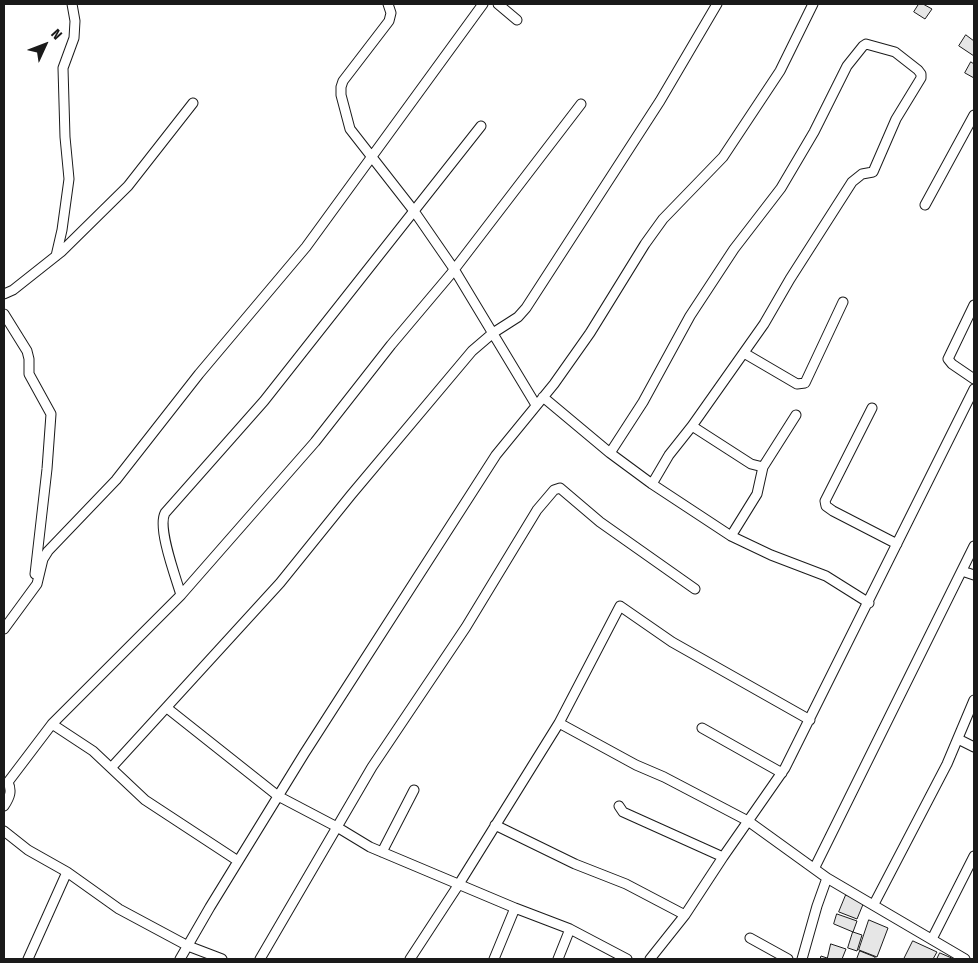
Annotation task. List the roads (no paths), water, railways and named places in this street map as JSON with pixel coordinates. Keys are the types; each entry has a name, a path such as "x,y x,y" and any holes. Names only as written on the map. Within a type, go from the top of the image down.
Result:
{"street":[{"path":"388,4 391,12 389,21 343,80 341,95 350,129 414,212 454,269 536,406"},
{"path":"4,629 33,590 39,578 43,559 48,551 116,480 199,374 306,247 483,4"},
{"path":"498,4 517,20"},
{"path":"111,768 280,583 445,382 472,352 492,333 518,316 526,308 660,101 717,4"},
{"path":"180,959 278,796 496,455 543,397 590,333 645,244 663,219 723,156 780,71 813,4"},
{"path":"56,256 62,230 69,179 65,138 63,68 74,38 75,20 71,5"},
{"path":"610,453 643,402 690,316 734,249 781,188 814,132 847,66 862,46 866,44 895,52 918,70 921,78 896,119 873,172 862,174 852,182 790,279 764,324 692,426 669,455 652,484"},
{"path":"4,294 13,290 56,256 128,186 193,102"},
{"path":"4,806 11,789 6,779 52,724 182,595 315,442 391,345 454,269 581,104"},
{"path":"926,205 974,115"},
{"path":"182,595 170,559 162,522 165,513 264,400 481,126"},
{"path":"744,353 797,384 805,384 843,302"},
{"path":"974,305 948,359 974,380"},
{"path":"4,314 27,351 29,374 51,414 48,469 33,590"},
{"path":"650,959 685,915 782,773 868,604 974,388"},
{"path":"543,397 610,453 652,484 731,536 826,576 868,604"},
{"path":"872,408 825,502 826,506 833,511 897,544"},
{"path":"731,536 757,494 763,467 796,415"},
{"path":"692,426 751,464 763,467"},
{"path":"260,959 372,767 466,627 537,510 554,490 560,488 600,522 695,589"},
{"path":"815,868 974,546"},
{"path":"962,571 974,575"},
{"path":"410,959 459,884 559,722 620,606 672,642 810,720"},
{"path":"874,904 947,764 974,700"},
{"path":"167,708 278,796 382,852 570,929 627,959"},
{"path":"559,722 636,765 664,777 748,821 827,878 965,959"},
{"path":"52,724 94,751 145,800 238,861"},
{"path":"702,728 782,773"},
{"path":"958,739 974,746"},
{"path":"382,852 414,790"},
{"path":"619,806 623,812 723,857"},
{"path":"495,825 575,864 626,884 685,915"},
{"path":"4,830 28,850 67,872 119,909 188,946 222,959"},
{"path":"932,939 974,856"},
{"path":"28,959 67,872"},
{"path":"802,959 827,878"},
{"path":"494,959 515,908"},
{"path":"558,959 570,929"},
{"path":"750,938 788,959"}]}
